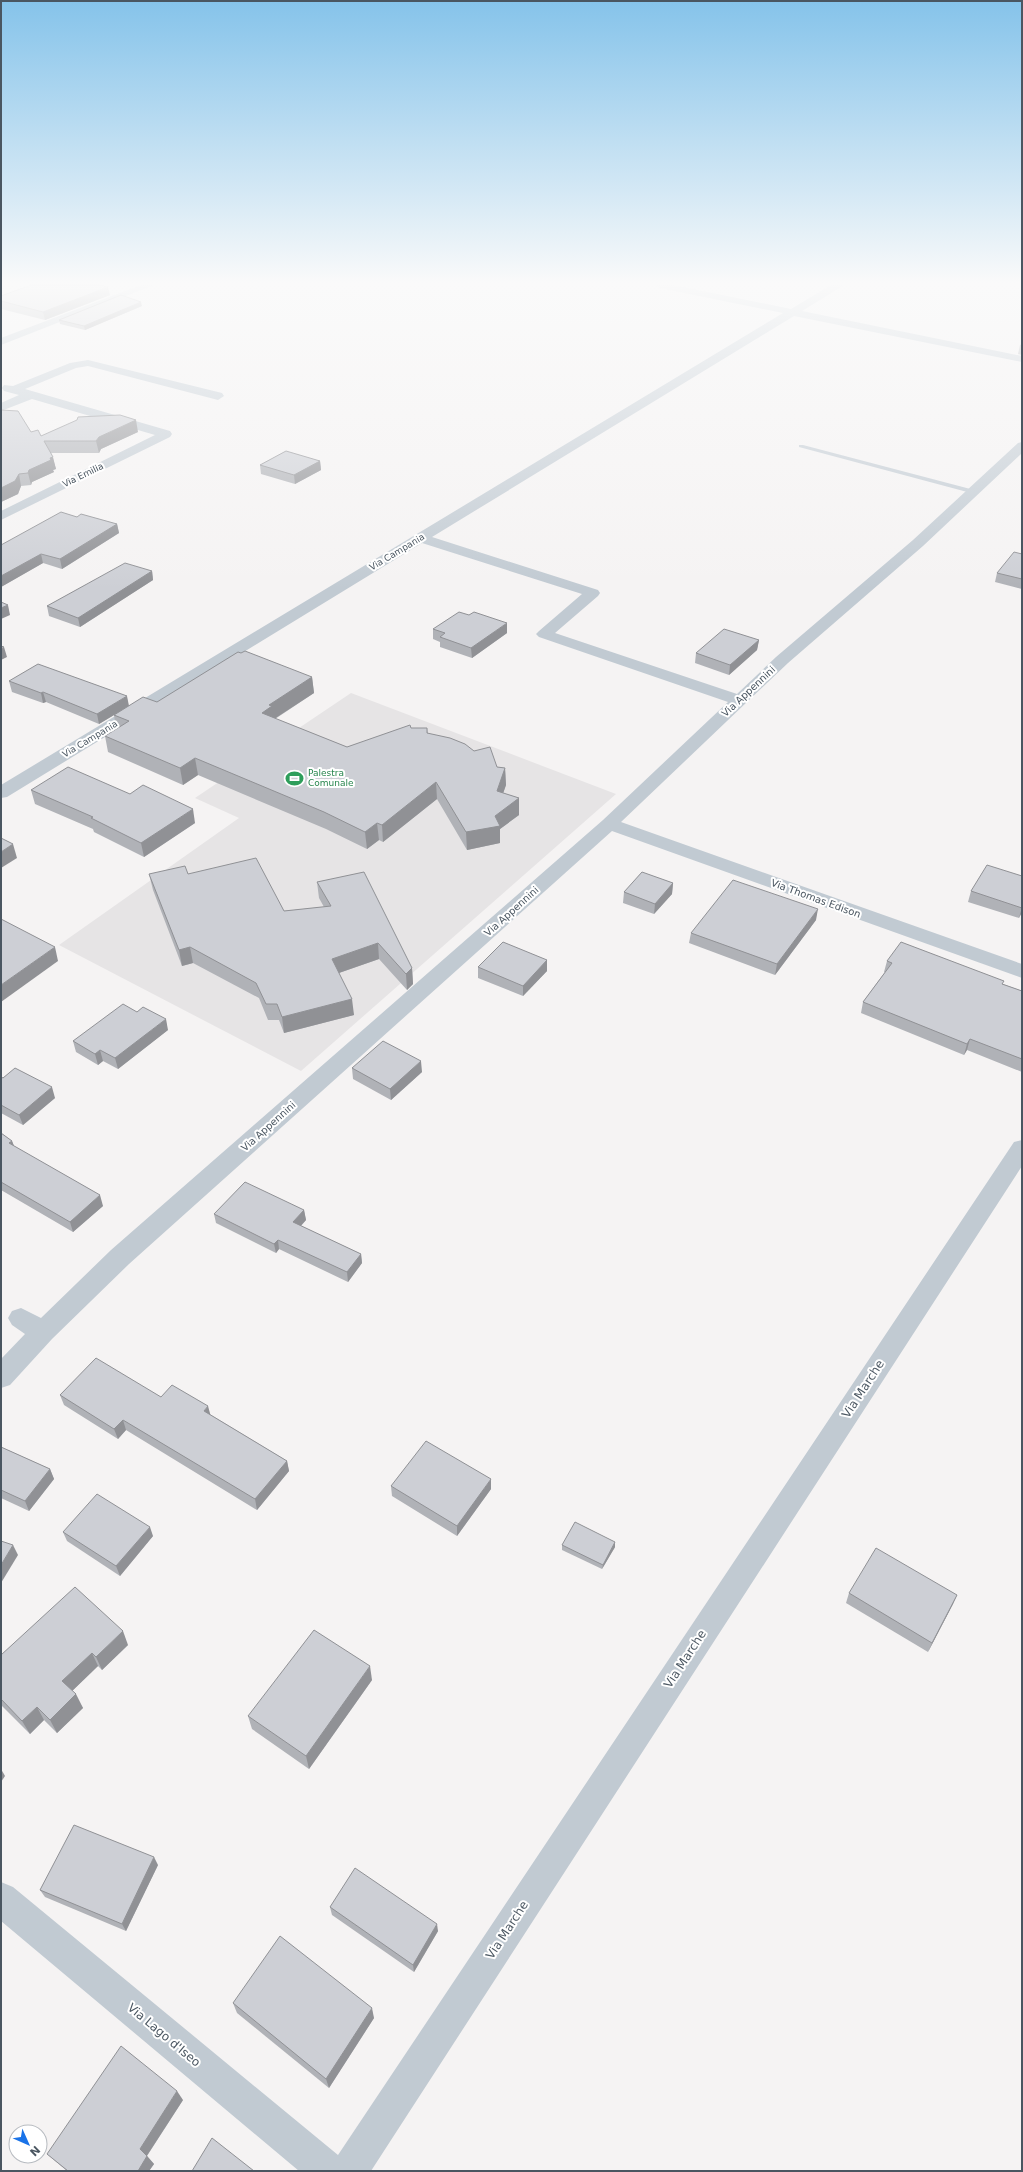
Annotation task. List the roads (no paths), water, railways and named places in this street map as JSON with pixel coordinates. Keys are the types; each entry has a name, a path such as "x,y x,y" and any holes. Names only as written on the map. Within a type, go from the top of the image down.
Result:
{"street":[{"path":"2,386 30,395"},
{"path":"13,390 22,386"},
{"path":"180,386 218,396"},
{"name":"Via Campania","path":"1,793 668,386"},
{"path":"1,407 30,395"},
{"name":"Via Emilia","path":"1,516 166,434 30,395"},
{"name":"Via Appennini","path":"1,1378 43,1332 120,1257 609,824 738,700 974,491 1018,455"},
{"path":"420,538 593,593 544,634 738,700"},
{"name":"Via Thomas Edison","path":"609,824 1022,971"},
{"name":"Via Marche","path":"349,2171 1022,1148"},
{"path":"21,1318 43,1332"},
{"name":"Via Lago d'Iseo","path":"1,1899 328,2171"}],"lane":[{"path":"801,446 974,491"}],"place":[{"name":"Palestra Comunale","path":"295,778"}]}
